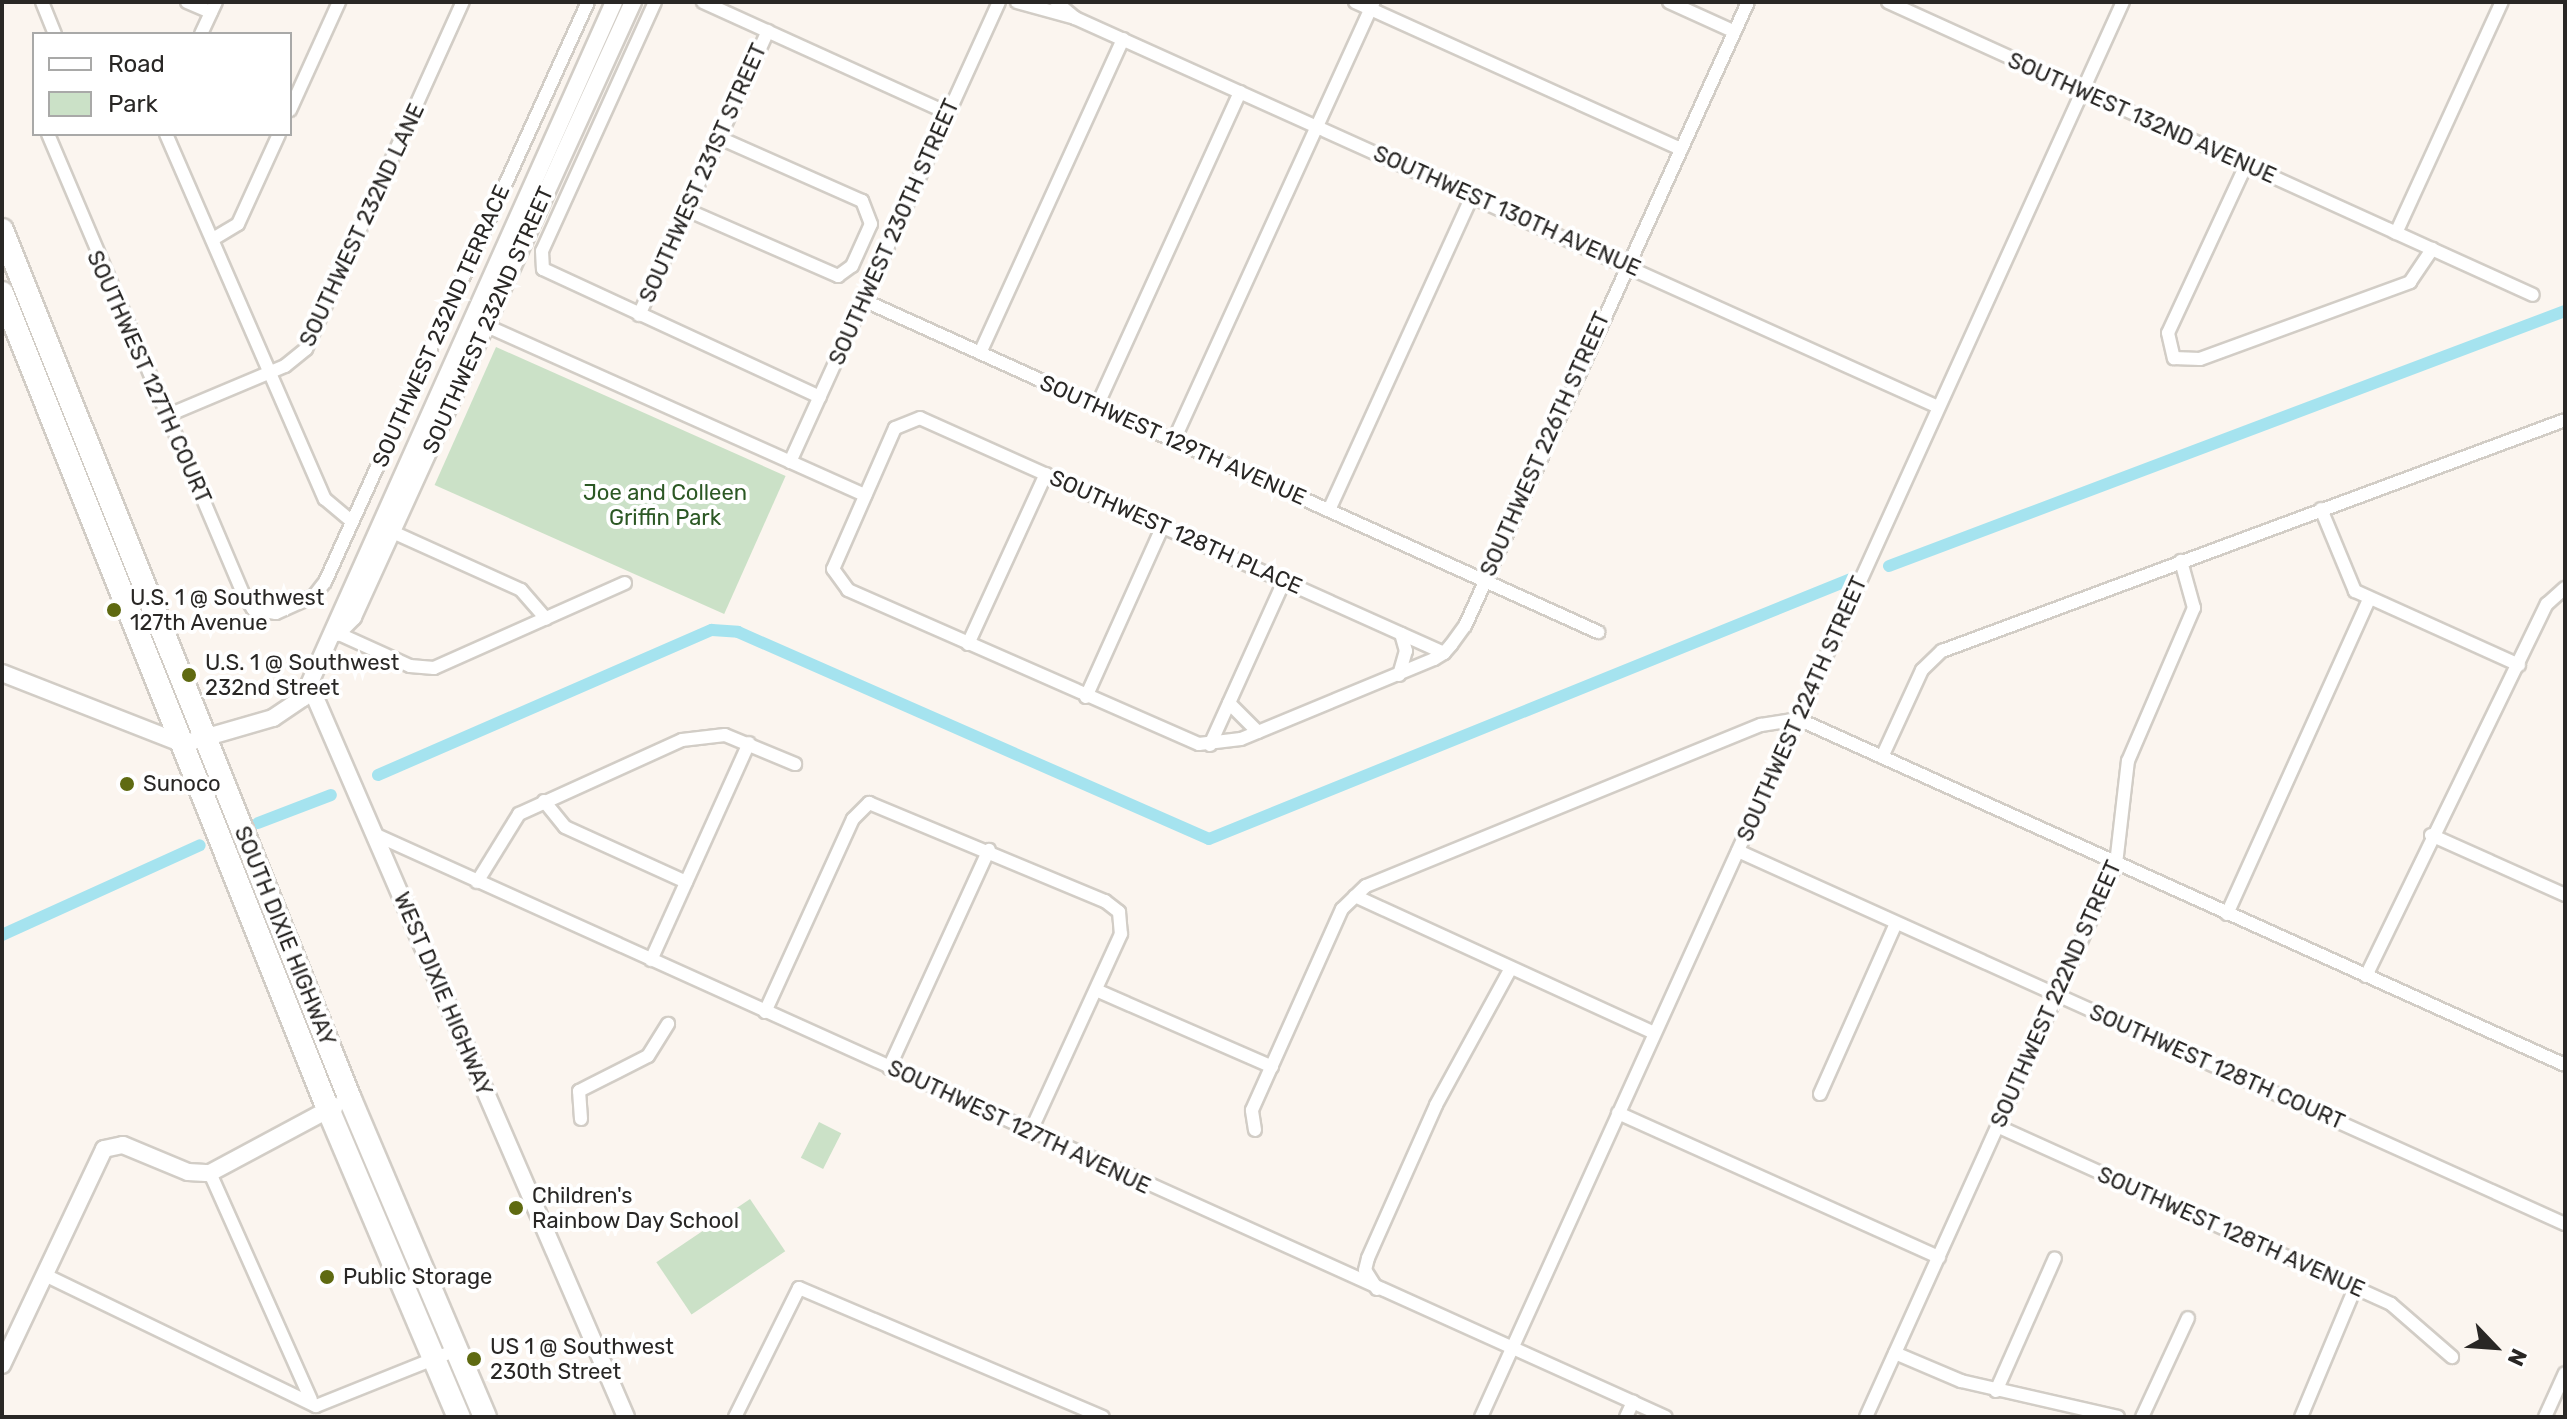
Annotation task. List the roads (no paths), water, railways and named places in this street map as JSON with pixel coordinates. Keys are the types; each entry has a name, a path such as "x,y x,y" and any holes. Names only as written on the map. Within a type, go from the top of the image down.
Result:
{"highway":[{"name":"SOUTH DIXIE HIGHWAY","path":"2,230 350,1099 485,1417"},
{"name":"SOUTH DIXIE HIGHWAY","path":"2,293 328,1109 459,1417"},
{"path":"66,447 81,459 181,713 195,738 208,741"},
{"path":"183,744 201,758 249,883 274,907"}],"street":[{"path":"42,2 54,32"},
{"path":"187,2 213,7 202,32"},
{"path":"292,106 339,2"},
{"name":"SOUTHWEST 232ND LANE","path":"166,416 271,372 309,344 463,2"},
{"name":"SOUTHWEST 232ND TERRACE","path":"261,613 318,593 588,2"},
{"name":"SOUTHWEST 232ND STREET","path":"208,741 286,713 311,688 337,633 340,605 614,2"},
{"name":"SOUTHWEST 232ND STREET","path":"337,633 353,617 633,2"},
{"path":"655,2 541,265 552,276 820,397"},
{"path":"703,2 948,113"},
{"name":"SOUTHWEST 230TH STREET","path":"790,462 999,2"},
{"name":"SOUTHWEST 130TH AVENUE","path":"1017,2 1075,18 1123,39 1938,407"},
{"name":"SOUTHWEST 130TH AVENUE","path":"1056,2 1075,18"},
{"path":"1355,2 1372,5 1681,149"},
{"path":"1669,2 1735,32"},
{"name":"SOUTHWEST 226TH STREET","path":"1210,745 1258,732 1399,675 1444,653 1465,626 1482,581 1748,2"},
{"name":"SOUTHWEST 132ND AVENUE","path":"1888,2 2533,295"},
{"name":"SOUTHWEST 224TH STREET","path":"1481,1417 2123,2"},
{"path":"2396,233 2502,2"},
{"path":"1174,440 1372,5"},
{"name":"SOUTHWEST 231ST STREET","path":"639,315 768,31"},
{"path":"980,353 1123,39"},
{"path":"1097,406 1240,92"},
{"name":"SOUTHWEST 127TH COURT","path":"49,136 246,601 261,613"},
{"path":"167,136 327,504 352,522"},
{"path":"213,239 238,224 278,136"},
{"path":"687,210 838,276 852,266 870,211 720,138"},
{"path":"2246,165 2168,333 2174,358 2200,359 2410,282 2432,249"},
{"path":"1329,510 1472,196"},
{"name":"SOUTHWEST 129TH AVENUE","path":"863,300 1598,632"},
{"path":"470,318 865,495 834,563 835,578 968,644 1180,739 1210,745 1284,581"},
{"name":"SOUTHWEST 128TH PLACE","path":"865,495 906,418 1046,474 1444,653"},
{"path":"1882,757 1930,658 2181,561 2565,420"},
{"path":"968,644 1046,474"},
{"path":"2321,509 2355,591 2369,600 2519,665"},
{"path":"376,524 534,597 546,619"},
{"path":"1086,697 1163,526"},
{"name":"SOUTHWEST 222ND STREET","path":"1866,1417 2116,864 2128,761 2194,608 2181,561"},
{"path":"337,633 430,668 625,583"},
{"path":"2366,976 2431,835 2547,604 2565,588"},
{"path":"2227,914 2369,600"},
{"path":"1399,675 1406,651 1401,634"},
{"path":"2,673 183,744 208,741"},
{"name":"WEST DIXIE HIGHWAY","path":"311,688 626,1417"},
{"path":"1229,703 1258,732"},
{"path":"1255,1130 1252,1110 1355,896 1761,725 1798,719 2565,1065"},
{"path":"477,882 505,828 544,801 682,740 716,734 749,743 795,764"},
{"path":"651,960 749,743"},
{"path":"544,801 565,827 686,882"},
{"path":"765,1012 865,805 891,806 1119,912 1121,934 1031,1131"},
{"name":"SOUTHWEST 127TH AVENUE","path":"374,834 1383,1293 1666,1417"},
{"path":"2431,835 2565,895"},
{"path":"889,1068 989,850"},
{"name":"SOUTHWEST 128TH COURT","path":"1738,851 2565,1224"},
{"path":"1355,896 1510,970 1654,1033"},
{"path":"1820,1094 1896,923"},
{"path":"1383,1293 1370,1282 1368,1258 1436,1105 1510,970"},
{"path":"1096,990 1272,1067"},
{"path":"581,1119 576,1099 586,1084 641,1061 668,1024"},
{"path":"2,1365 108,1146 210,1173 350,1099"},
{"path":"1618,1113 1939,1257"},
{"name":"SOUTHWEST 128TH AVENUE","path":"1997,1126 2355,1288 2414,1318 2452,1357"},
{"path":"210,1173 287,1356 314,1412"},
{"path":"1996,1391 2055,1258"},
{"path":"45,1275 267,1379 314,1412"},
{"path":"735,1417 799,1288 1103,1417"},
{"path":"2301,1417 2355,1288"},
{"path":"2142,1417 2188,1318"},
{"path":"314,1412 456,1350"},
{"path":"1895,1353 1996,1391 2118,1417"},
{"path":"267,1379 284,1371 287,1356"},
{"path":"2545,1417 2565,1373"},
{"path":"1626,1417 1633,1402"}],"waterway":[{"path":"1889,566 2565,311"},
{"path":"378,775 712,630 738,632 1209,839 1851,579"},
{"path":"258,823 331,795"},
{"path":"2,935 200,845"}],"place":[{"name":"U.S. 1 @ Southwest 127th Avenue","path":"114,610"},
{"name":"U.S. 1 @ Southwest 232nd Street","path":"189,675"},
{"name":"Sunoco","path":"127,784"},
{"name":"Children's Rainbow Day School","path":"516,1208"},
{"name":"Public Storage","path":"327,1277"},
{"name":"US 1 @ Southwest 230th Street","path":"474,1359"}],"park label":[{"name":"Joe and Colleen Griffin Park","path":"665,504"}]}
